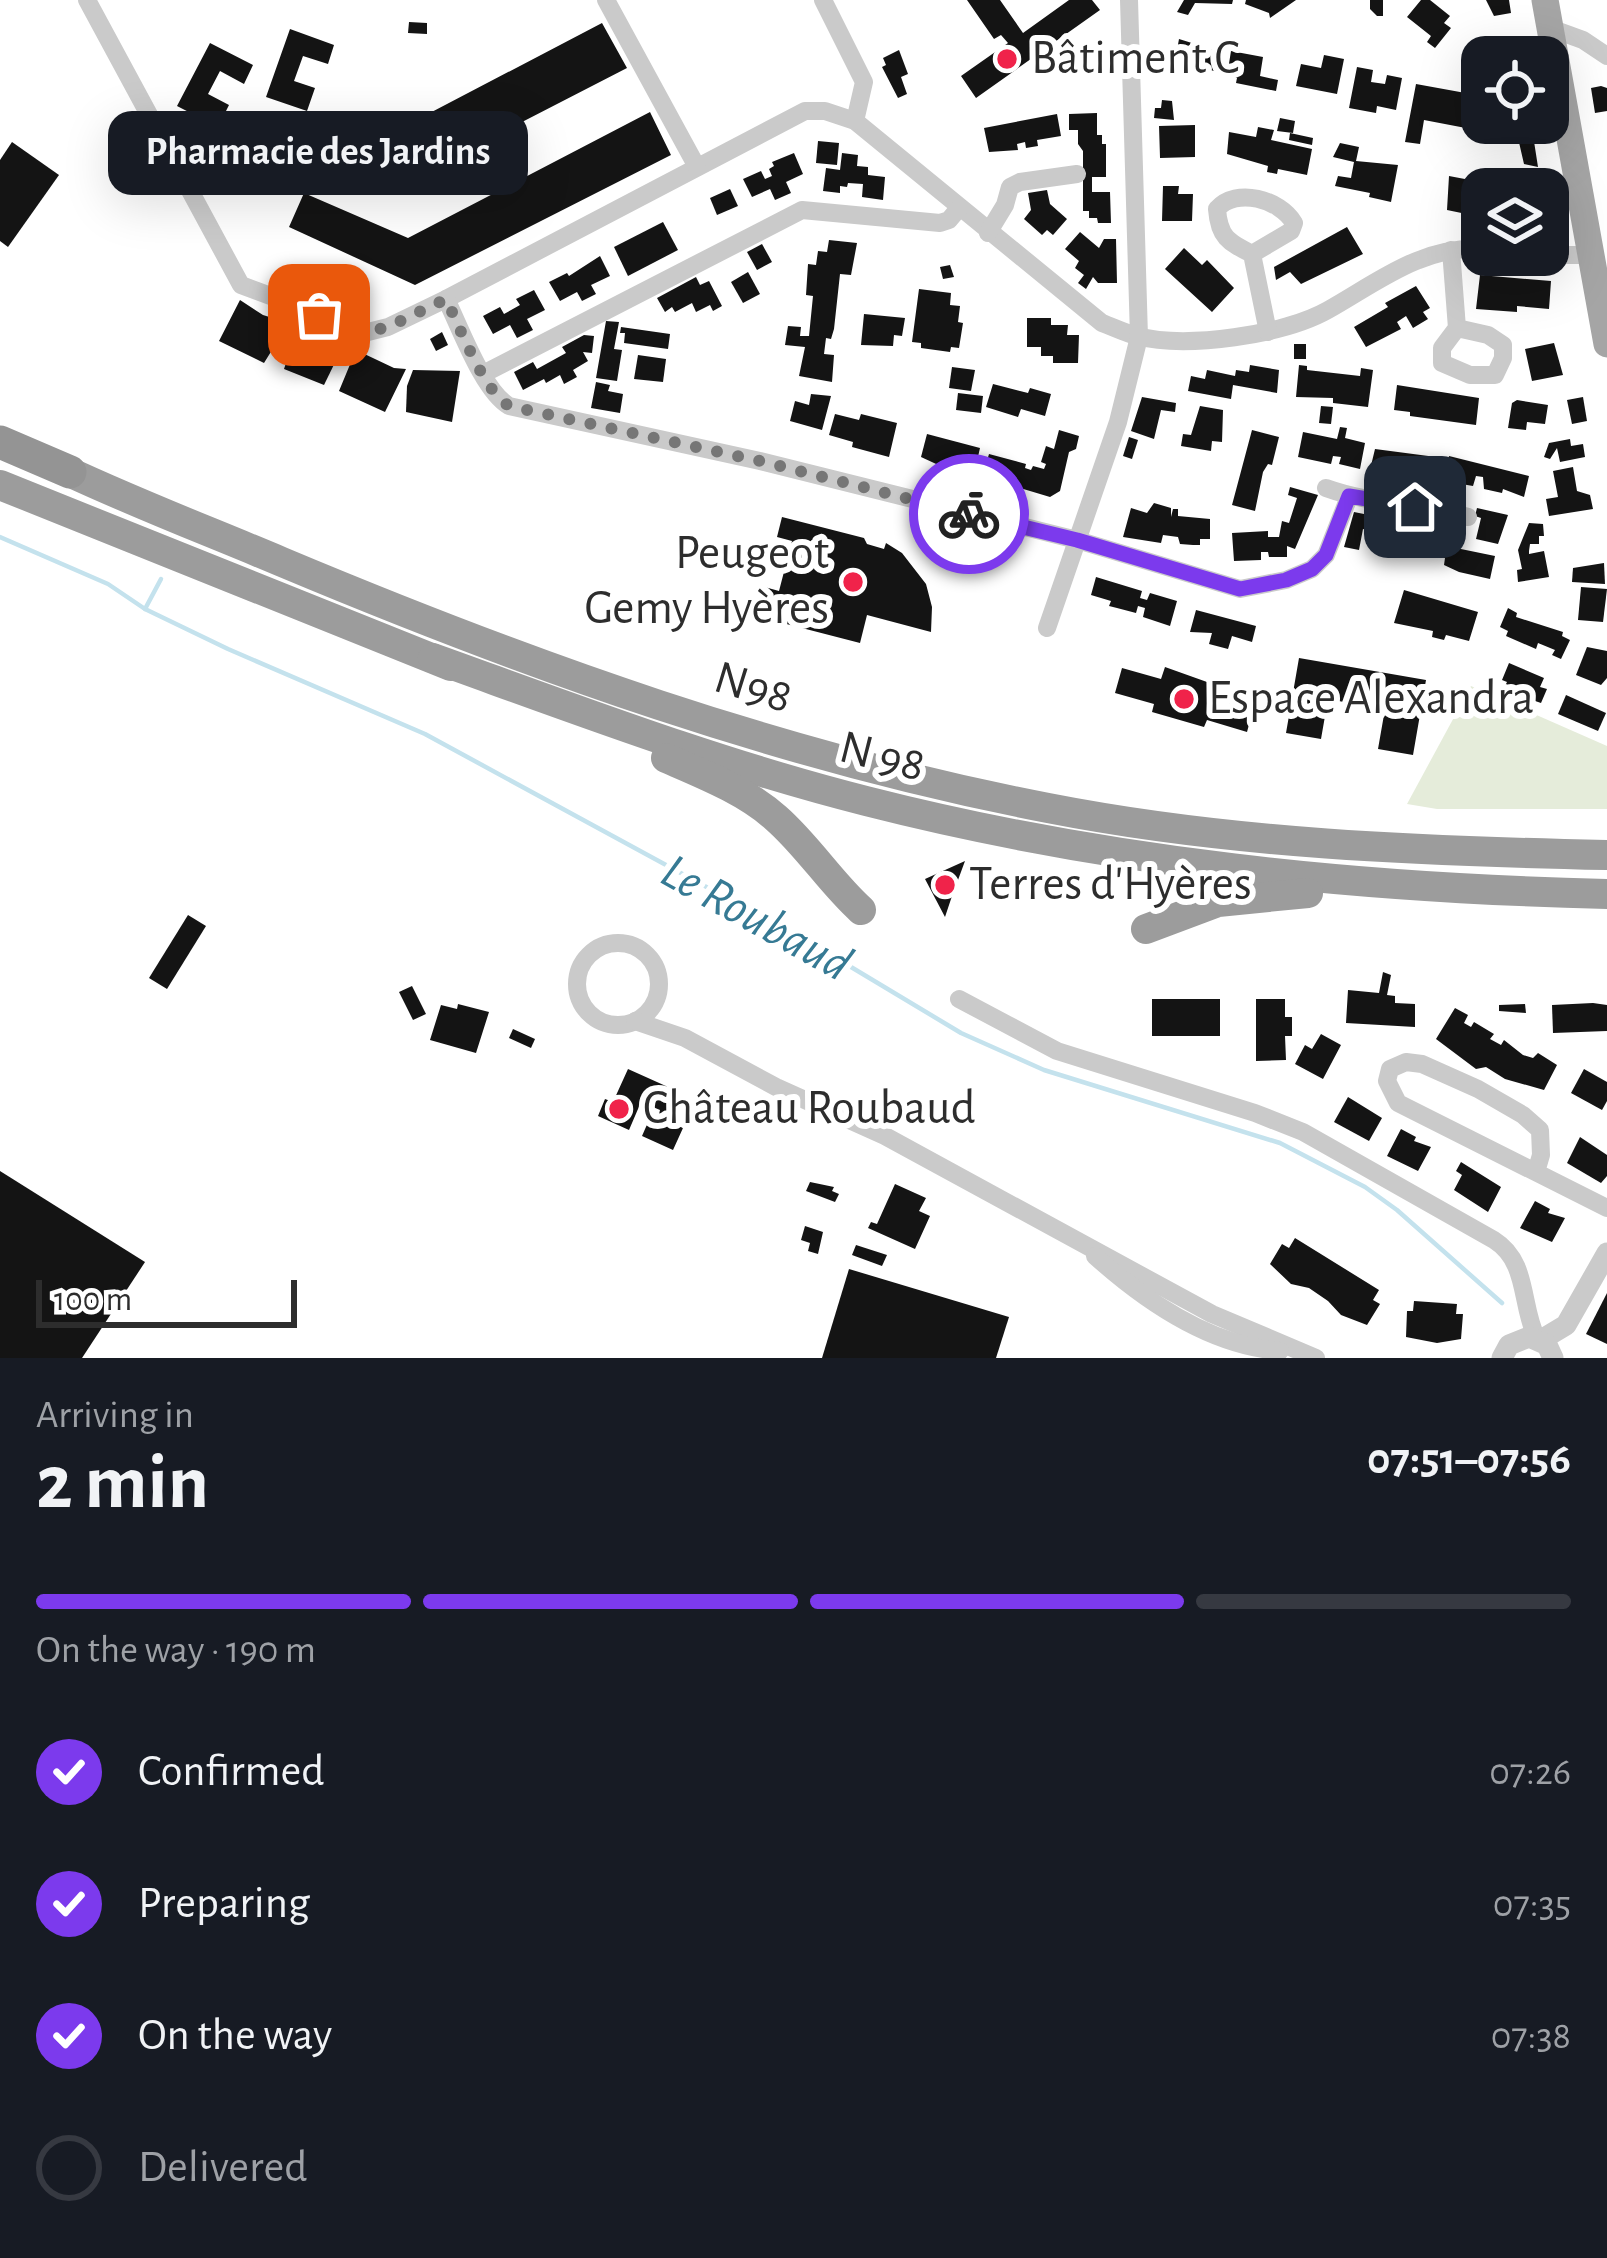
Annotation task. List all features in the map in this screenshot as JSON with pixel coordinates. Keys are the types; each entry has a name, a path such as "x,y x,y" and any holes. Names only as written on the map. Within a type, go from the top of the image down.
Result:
{"highway":[{"path":"0,440 70,472"},
{"name":"N98","path":"70,472 392,608 606,688 874,771 1149,825 1322,844 1607,855"},
{"path":"0,482 690,768 756,802 797,838 830,882 862,910"},
{"name":"N 98","path":"433,658 753,769 865,801 1040,840 1231,869 1464,890"},
{"path":"1146,929 1242,897 1464,890 1607,894"}],"main road":[{"path":"1545,0 1591,255 1602,290 1607,344"}],"street":[{"path":"87,0 242,285 368,332 446,299 806,111 825,110 855,121 1102,323 1139,337 1218,340 1268,332 1324,313 1409,262 1461,250"},
{"path":"606,0 697,167"},
{"path":"823,0 864,82 855,121"},
{"path":"1047,628 1118,422 1139,337 1129,0"},
{"path":"1550,28 1583,40 1607,56"},
{"path":"988,233 1010,187 1077,174"},
{"path":"484,374 802,210 940,223 959,208"},
{"path":"1451,250 1456,328"},
{"path":"1252,254 1268,332"},
{"path":"1569,254 1591,255"},
{"path":"446,299 484,374 509,406 760,461 1077,540 1240,589 1286,580 1312,569 1326,555 1349,496"},
{"path":"1325,488 1389,505 1441,509 1468,517"},
{"path":"685,1038 670,1020 654,963 646,953 624,943 600,946 582,963 577,984 584,1008 603,1022 635,1022 685,1038 923,1156 1212,1314 1306,1355"},
{"path":"635,1022 652,1007 660,986"},
{"path":"959,999 1057,1052 1255,1112 1336,1149 1508,1249 1519,1269 1523,1305 1544,1346"},
{"path":"1536,1172 1540,1130 1523,1115 1422,1064 1406,1062 1390,1069 1387,1081 1398,1103 1607,1208"},
{"path":"1544,1346 1566,1325 1607,1253"},
{"path":"1504,1355 1523,1305"},
{"path":"1504,1355 1522,1338 1544,1346"}],"green space":[{"path":"1471,686 1607,746 1607,809 1437,809 1407,804"}],"building":[{"name":"Bâtiment C","path":"967,0 1000,0 1023,33 1069,0 1092,0 1100,10 976,98 961,76 1008,43 1001,35 994,39"},
{"path":"1184,0 1233,0 1232,4 1195,3 1188,15 1177,12"},
{"path":"1246,0 1296,0 1270,18 1269,13 1245,4"},
{"path":"1370,0 1383,0 1383,16 1370,9"},
{"path":"1421,0 1430,0 1450,16 1444,23 1451,28 1435,48 1427,42 1431,36 1407,17"},
{"path":"1486,0 1509,0 1511,13 1494,16"},
{"path":"409,22 427,23 427,34 408,33"},
{"path":"602,23 627,68 390,190 320,158 370,130 384,137"},
{"path":"290,29 334,45 328,64 303,56 294,81 315,88 307,111 266,97"},
{"path":"1179,39 1224,53 1220,72 1183,65 1186,52 1177,50"},
{"path":"210,43 253,65 244,84 220,71 208,94 229,105 218,127 177,106"},
{"path":"899,50 908,74 901,77 907,94 898,98 882,67 886,65 883,58"},
{"path":"1231,51 1263,57 1260,76 1278,80 1276,91 1236,83 1237,78 1227,76"},
{"path":"1324,55 1344,59 1337,94 1296,86 1301,64 1321,68"},
{"path":"1357,67 1373,70 1371,82 1385,84 1387,75 1402,78 1396,110 1377,106 1376,113 1349,108"},
{"path":"1416,84 1461,92 1461,127 1424,120 1420,144 1405,142"},
{"path":"1591,88 1607,88 1607,111 1595,113"},
{"path":"1162,100 1172,101 1174,120 1154,118"},
{"path":"650,112 671,155 415,285 289,227 304,193 408,238"},
{"path":"1097,113 1097,135 1106,144 1106,177 1092,177 1092,192 1110,192 1111,223 1098,223 1097,218 1089,218 1089,211 1083,211 1083,151 1078,130 1069,130 1069,114"},
{"path":"1057,114 1061,136 1037,140 1038,146 1026,148 1025,142 1017,144 1018,150 989,152 984,128"},
{"path":"1280,118 1295,121 1293,133 1277,131"},
{"path":"1195,125 1195,157 1160,158 1159,126"},
{"path":"1258,127 1274,130 1271,140 1312,149 1307,175 1278,169 1277,174 1267,172 1268,166 1227,154 1229,132 1256,137"},
{"path":"1290,133 1313,138 1312,145 1289,140"},
{"path":"818,141 839,143 837,165 816,163"},
{"path":"12,142 59,175 8,247 0,241 0,160"},
{"path":"1340,143 1359,147 1356,161 1398,165 1391,202 1335,186 1338,176 1351,178 1354,162 1333,157"},
{"path":"1519,144 1534,144 1538,167 1524,164"},
{"path":"794,153 803,174 786,182 791,193 775,200 770,189 752,197 743,179 761,171 765,179 772,176 772,162"},
{"path":"842,153 858,155 857,166 868,167 868,175 885,177 883,200 862,197 863,184 840,186 840,193 823,191 826,168 840,170"},
{"path":"1449,176 1461,178 1461,213 1447,210"},
{"path":"1163,186 1179,186 1178,194 1193,194 1192,221 1162,221"},
{"path":"730,189 738,206 717,215 710,198"},
{"path":"1047,190 1050,204 1067,219 1053,235 1047,230 1042,235 1024,219 1031,210 1028,193"},
{"path":"663,222 678,250 628,276 614,247"},
{"path":"1347,227 1363,254 1301,284 1290,272 1276,280 1274,267"},
{"path":"1080,232 1099,248 1104,239 1116,239 1117,283 1098,283 1093,277 1086,289 1078,283 1084,275 1075,268 1079,261 1065,249"},
{"path":"829,240 857,243 851,275 840,274 834,329 831,339 826,338 824,354 834,355 832,382 799,376 805,347 785,345 788,326 801,327 800,336 809,336 813,296 806,295 808,264 816,265 818,251 827,252"},
{"path":"762,244 772,262 757,270 747,252"},
{"path":"1184,248 1202,265 1207,260 1234,288 1212,312 1165,269"},
{"path":"600,256 610,276 591,285 596,294 582,301 577,292 560,301 549,282 569,276"},
{"path":"950,265 954,277 943,279 940,267"},
{"path":"748,272 760,294 743,303 731,282"},
{"path":"1480,276 1551,281 1549,309 1476,309"},
{"path":"696,277 700,285 709,281 722,306 713,311 710,305 696,312 692,303 665,312 657,298"},
{"path":"1416,286 1430,308 1423,312 1428,319 1413,328 1406,316 1397,322 1401,329 1366,347 1354,327"},
{"path":"919,289 951,293 950,305 960,306 959,348 951,347 950,352 912,342"},
{"path":"534,290 545,310 527,319 533,330 517,338 510,325 493,334 483,316 500,307 504,314 520,305 516,299"},
{"path":"240,300 282,321 277,342 264,363 219,341"},
{"path":"864,314 905,318 902,336 894,335 893,346 861,345"},
{"path":"1027,318 1051,318 1051,325 1068,325 1067,335 1079,335 1078,363 1053,363 1053,356 1041,356 1041,347 1027,347"},
{"path":"606,321 619,322 614,349 622,350 617,381 596,378"},
{"path":"621,327 670,334 668,349 624,343"},
{"path":"298,328 343,346 324,385 284,369"},
{"path":"442,332 448,345 436,351 430,339"},
{"path":"584,335 594,336 592,353 583,352 588,361 573,370 577,377 564,384 560,375 523,390 514,372 533,362 537,369 566,353 562,347"},
{"path":"1554,343 1563,375 1532,381 1525,349"},
{"path":"1294,344 1306,344 1306,359 1294,359"},
{"path":"356,350 406,369 385,412 339,391"},
{"path":"638,355 666,359 663,382 634,379"},
{"path":"1250,365 1279,370 1277,393 1233,385 1231,399 1188,391 1191,376 1205,379 1207,370 1235,376 1236,370 1249,372"},
{"path":"1299,365 1360,376 1361,368 1373,370 1368,407 1333,403 1333,398 1296,397"},
{"path":"952,367 975,370 971,391 949,388"},
{"path":"413,370 460,371 452,422 406,412"},
{"path":"596,382 623,394 620,413 591,408"},
{"path":"993,384 1051,394 1045,416 1021,409 1018,417 986,407"},
{"path":"1397,385 1479,398 1476,425 1394,410"},
{"path":"958,393 983,396 981,413 956,410"},
{"path":"811,394 831,396 822,430 790,421 795,401 809,405"},
{"path":"1142,397 1176,403 1175,412 1161,410 1154,439 1131,431"},
{"path":"1583,397 1587,421 1572,424 1567,400"},
{"path":"1512,403 1548,405 1545,424 1527,422 1526,430 1508,428"},
{"path":"1200,406 1223,410 1222,442 1212,441 1211,451 1181,446 1183,434 1191,435"},
{"path":"1321,406 1333,407 1331,424 1319,423"},
{"path":"835,414 859,420 861,414 897,423 889,457 829,435"},
{"path":"1340,427 1347,428 1345,438 1365,443 1360,469 1339,464 1341,457 1333,456 1331,464 1298,457 1303,432 1337,439"},
{"path":"1059,430 1079,436 1076,449 1069,452 1060,491 1050,497 1020,488 1008,488 1007,493 981,481 989,454 1026,464 1031,470 1033,466 1044,469 1046,446 1054,449"},
{"path":"1252,430 1279,437 1272,465 1263,472 1255,511 1232,505"},
{"path":"927,434 980,448 974,474 921,457"},
{"path":"1129,437 1138,440 1132,459 1123,456"},
{"path":"1570,439 1571,446 1583,444 1585,457 1560,462 1557,448 1550,459 1544,457 1549,443"},
{"path":"1375,449 1436,457 1430,484 1414,476 1413,480 1369,474"},
{"path":"1449,456 1529,476 1524,497 1503,489 1502,493 1484,489 1483,477 1476,476 1473,486 1444,481"},
{"path":"1573,467 1577,491 1590,495 1593,509 1549,516 1546,499 1558,497 1553,471"},
{"path":"1290,487 1318,495 1295,549 1287,546 1287,557 1261,552 1261,560 1234,561 1232,533 1268,531 1268,537 1279,537 1282,521 1289,523 1297,498 1288,495"},
{"path":"1154,503 1171,508 1171,517 1173,509 1178,509 1178,516 1210,519 1210,539 1193,545 1163,535 1161,543 1123,537 1131,508 1147,513"},
{"path":"1477,508 1508,515 1498,544 1476,539 1481,518 1475,516"},
{"path":"1354,512 1379,517 1378,526 1385,528 1386,522 1394,524 1395,520 1417,524 1412,550 1382,544 1374,540 1376,532 1363,529 1359,550 1344,547"},
{"name":"Peugeot Gemy Hyères","path":"782,517 864,538 867,544 884,549 886,543 902,553 926,584 931,632 867,615 860,643 771,620 775,604 757,599 761,586 779,591 792,541 777,537"},
{"path":"1529,523 1543,524 1544,536 1539,536 1539,544 1530,544 1529,554 1544,551 1549,577 1518,582 1517,570 1522,569 1518,550"},
{"path":"1428,535 1449,539 1456,548 1495,556 1490,579 1459,572 1444,565 1445,558 1424,554"},
{"path":"1604,563 1605,584 1572,582 1573,568"},
{"path":"1096,577 1142,591 1140,598 1147,600 1150,593 1177,601 1170,626 1143,617 1145,608 1138,606 1136,613 1091,595"},
{"path":"1581,587 1607,589 1603,622 1578,620"},
{"path":"1404,590 1478,612 1469,641 1446,635 1444,640 1432,637 1433,631 1394,623"},
{"path":"1508,608 1516,617 1563,632 1570,640 1561,659 1552,655 1555,650 1538,643 1536,649 1506,636 1508,631 1500,627"},
{"path":"1196,610 1256,626 1252,642 1232,636 1228,649 1209,644 1212,633 1190,632"},
{"path":"1587,647 1607,651 1607,678 1601,685 1576,675"},
{"path":"1299,658 1426,680 1413,755 1378,749 1385,709 1328,699 1321,739 1286,733"},
{"path":"1509,663 1544,678 1540,687 1547,689 1541,703 1503,690"},
{"name":"Espace Alexandra","path":"1165,667 1218,682 1214,694 1254,706 1247,732 1207,720 1204,727 1152,712 1154,704 1115,693 1122,668 1161,679"},
{"path":"1566,695 1606,713 1598,731 1558,714"},
{"name":"Terres d'Hyères","path":"965,861 951,899 945,917 925,879"},
{"path":"188,915 206,926 167,989 149,978"},
{"path":"1383,972 1391,975 1387,995 1395,996 1395,1003 1415,1004 1415,1027 1346,1023 1348,990 1379,993"},
{"path":"412,986 426,1014 413,1020 399,992"},
{"path":"1152,999 1220,999 1220,1036 1152,1036"},
{"path":"1256,999 1285,999 1285,1017 1292,1017 1292,1036 1285,1036 1286,1060 1256,1061"},
{"path":"458,1004 489,1012 476,1053 430,1040 441,1005 457,1009"},
{"path":"1525,1004 1526,1013 1499,1011 1499,1005"},
{"path":"1552,1005 1607,1005 1607,1031 1553,1033"},
{"path":"1455,1008 1468,1015 1464,1023 1471,1027 1474,1022 1494,1034 1490,1039 1501,1045 1504,1040 1533,1058 1538,1053 1557,1065 1544,1090 1505,1079 1486,1067 1476,1069 1436,1039"},
{"path":"513,1029 535,1039 531,1048 509,1038"},
{"path":"1321,1034 1341,1045 1323,1079 1295,1064 1305,1045 1312,1049"},
{"name":"Château Roubaud","path":"628,1069 677,1091 669,1108 688,1117 673,1150 642,1136 649,1120 657,1123 660,1110 641,1102 629,1130 598,1116 605,1099 613,1102"},
{"path":"1584,1069 1607,1082 1602,1110 1571,1093"},
{"path":"1348,1097 1382,1118 1369,1141 1334,1122"},
{"path":"1401,1129 1416,1137 1414,1141 1431,1147 1418,1171 1387,1156"},
{"path":"1580,1137 1607,1155 1607,1176 1601,1183 1567,1163"},
{"path":"1461,1162 1501,1187 1488,1212 1454,1190 1462,1175 1456,1171"},
{"path":"0,1171 145,1262 82,1358 0,1358"},
{"path":"810,1182 834,1187 832,1191 839,1194 835,1202 806,1191"},
{"path":"895,1184 926,1198 919,1211 930,1216 915,1249 868,1228 871,1222 877,1224"},
{"path":"1535,1201 1550,1209 1548,1213 1565,1218 1552,1242 1520,1228"},
{"path":"805,1226 823,1232 818,1254 808,1251 810,1243 801,1240"},
{"path":"1295,1238 1379,1290 1373,1300 1380,1304 1367,1325 1341,1315 1309,1288 1291,1284 1270,1264 1282,1244 1289,1248"},
{"path":"856,1245 887,1255 882,1266 852,1255"},
{"path":"849,1269 1009,1317 996,1358 822,1358"},
{"path":"1607,1293 1607,1344 1586,1334"},
{"path":"1414,1301 1457,1304 1456,1314 1463,1314 1461,1339 1437,1343 1406,1337 1407,1311 1413,1311"}],"waterway":[{"name":"Le Roubaud","path":"0,537 108,584 145,609 228,649 425,734 826,952 961,1033 1044,1070 1280,1143 1365,1187 1397,1210 1502,1303"},
{"path":"145,609 161,579"}],"way so far":[{"path":"319,315 368,332 446,299 484,374 509,406 760,461 969,514"}],"place":[{"name":"Bâtiment C","path":"1007,59"},
{"name":"Pharmacie des Jardins","path":"319,315"},
{"name":"Peugeot Gemy Hyères","path":"853,582"},
{"name":"Espace Alexandra","path":"1184,699"},
{"name":"Terres d'Hyères","path":"945,885"},
{"name":"Château Roubaud","path":"619,1109"}],"route":[{"path":"969,514 1077,540 1240,589 1286,580 1312,569 1326,555 1349,496 1415,507"}]}
